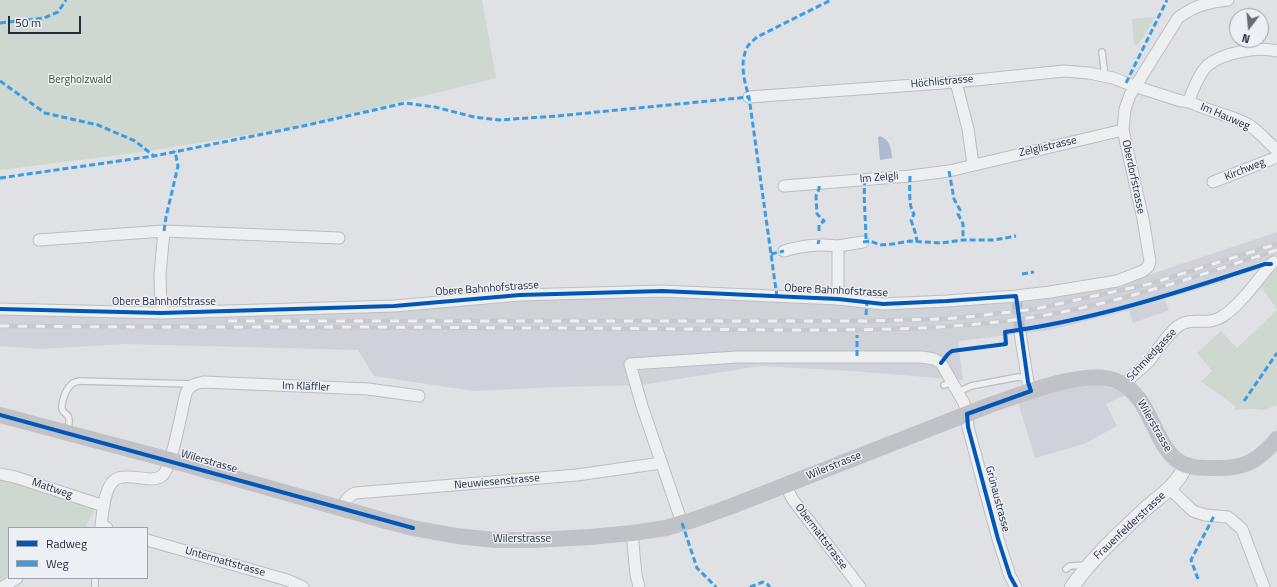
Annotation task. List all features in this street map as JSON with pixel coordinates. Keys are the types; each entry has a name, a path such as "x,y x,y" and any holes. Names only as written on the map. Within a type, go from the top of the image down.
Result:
{"main road":[{"name":"Wilerstrasse","path":"0,415 170,460 413,528 457,536 495,540 569,538 632,533 666,528 732,506 967,414 1029,385 1092,377 1109,378 1125,385 1134,393 1145,408 1168,451 1179,462 1186,465"},
{"path":"1186,465 1193,467 1215,468 1245,465 1261,456 1277,439"}],"street":[{"name":"Oberdorfstrasse","path":"1016,299 1118,281 1135,275 1148,267 1150,261 1148,249 1123,130 1125,109 1134,86 1178,18 1187,11 1209,2 1228,0"},
{"name":"Im Hauweg","path":"1189,101 1191,92 1206,66 1214,61 1224,56 1247,51 1260,49 1277,50"},
{"name":"Höchlistrasse","path":"749,97 956,82 1064,71 1105,76 1134,86"},
{"path":"956,82 968,129 973,165"},
{"name":"Im Hauweg","path":"1134,86 1189,101 1198,106 1233,118 1248,125 1277,150"},
{"name":"Zelglistrasse","path":"973,165 1123,130"},
{"name":"Kirchweg","path":"1213,182 1277,157"},
{"name":"Im Zelgli","path":"784,186 910,176 949,171 973,165"},
{"path":"39,240 164,231 339,238"},
{"path":"161,313 160,276 164,231"},
{"path":"784,251 802,246 818,244 838,246 863,242"},
{"path":"838,246 838,299"},
{"name":"Schmiedgasse","path":"1125,385 1131,376 1148,362 1174,329 1185,322 1208,322 1221,318 1253,286 1274,262"},
{"name":"Obere Bahnhofstrasse","path":"0,309 161,313 394,306 520,294 646,292 838,299 883,304 1016,299"},
{"path":"1020,333 1029,385"},
{"name":"Grünaustrasse","path":"661,463 630,364 737,357 915,356 928,362 941,363 948,384 958,392 967,414 968,427 998,539 1010,576 1016,587"},
{"name":"Im Kläffler","path":"193,384 202,382 368,389 419,396"},
{"path":"100,527 109,487 115,479 125,477 154,479 160,478 166,472 186,393 189,387 193,384"},
{"path":"661,463 682,523"},
{"name":"Neuwiesenstrasse","path":"343,509 348,496 355,494 577,475 661,463"},
{"name":"Frauenfelderstrasse","path":"1072,587 1095,558 1145,510 1170,489 1177,481 1186,465"},
{"name":"Mattweg","path":"0,474 15,476 104,506"},
{"name":"Obermattstrasse","path":"785,485 793,500 860,587"},
{"path":"1170,489 1193,511 1205,515 1228,517 1242,529 1264,587"},
{"path":"632,533 638,587"},
{"name":"Untermattstrasse","path":"148,540 280,578 303,587"},
{"path":"3,587 15,579"}],"lane":[{"path":"1102,52 1105,76"},
{"path":"958,392 971,386 1018,377 1029,385"},
{"name":"Im Kläffler","path":"67,432 69,420 62,408 66,392 70,385 74,382 193,384"},
{"path":"1066,569 1070,566 1090,564"}],"shaded area":[{"path":"1277,232 1277,255 1225,277 1226,281 1165,299 1147,306 1165,300 1169,310 1133,323 1129,310 1051,330 958,341 963,380 852,371 760,366 641,385 474,391 374,376 358,350 124,344 41,349 0,346 0,315 224,315 508,299 697,298 836,303 891,309 1130,281"},
{"path":"1096,384 1114,389 1125,395 1106,404 1117,426 1084,444 1035,458 1018,402 1077,386"}],"green space":[{"name":"Bergholzwald","path":"0,0 482,0 496,78 303,126 135,153 0,170"},
{"path":"1155,17 1139,44 1134,45 1132,19"},
{"path":"1277,263 1277,309 1259,284"},
{"path":"1277,310 1277,405 1264,410 1235,410 1235,406 1201,381 1212,371 1197,353 1221,331 1237,348"},
{"path":"0,478 98,503 86,527 8,527 8,576 0,581"}],"water":[{"path":"880,136 888,142 892,158 880,160 878,137"}],"tunnel":[{"path":"1017,303 1020,333"}],"railway":[{"path":"228,321 864,321 942,319 1035,309 1149,284 1277,244"},
{"path":"0,326 452,327 770,330 902,329 1001,322 1096,305 1217,270 1277,250"}],"marked path":[{"path":"0,23 44,18 58,12 66,0"},
{"path":"777,297 749,97 743,71 745,52 748,46 757,37 831,0"},
{"path":"1126,83 1167,0"},
{"path":"0,81 45,113 98,125 135,141 154,156"},
{"path":"0,178 154,156 303,126 405,103 435,107 474,117 499,120 557,116 749,97"},
{"path":"164,231 178,166 175,151"},
{"path":"949,171 954,199 960,210 958,214 963,224 963,240"},
{"path":"910,176 910,202 914,214 911,220 917,242"},
{"path":"865,179 864,195 866,242"},
{"path":"819,183 819,189 816,196 817,214 824,221 819,225 819,231"},
{"path":"863,242 870,241 880,245 910,241 941,243 963,240 994,240 1016,236"},
{"path":"818,244 819,240"},
{"path":"771,254 784,251"},
{"path":"1022,274 1034,272"},
{"path":"866,315 867,302"},
{"path":"857,335 857,356"},
{"path":"1244,401 1277,353"},
{"path":"1198,579 1191,560 1214,516"},
{"path":"682,523 697,568 716,587"},
{"path":"750,587 763,582 770,587"}],"cycle path":[{"path":"941,363 952,351 1006,344 1005,332 1038,327 1104,313 1169,295 1265,264 1271,264"},
{"path":"0,309 161,313 394,306 520,295 662,291 838,299 883,304 1016,296 1028,382 1031,391 967,414 968,427 998,539 1010,576 1016,587"},
{"path":"0,415 413,528"}]}
